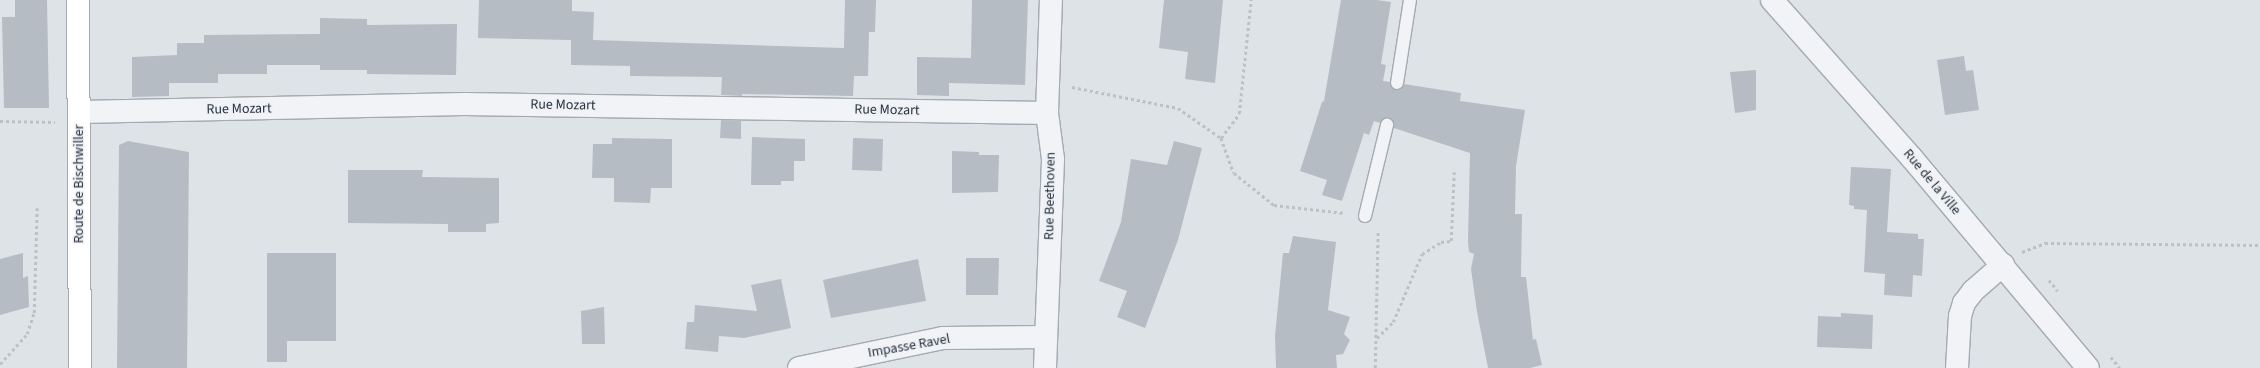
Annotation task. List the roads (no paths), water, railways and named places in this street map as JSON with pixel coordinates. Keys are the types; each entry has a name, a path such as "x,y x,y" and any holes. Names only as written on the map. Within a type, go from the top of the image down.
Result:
{"main road":[{"name":"Route de Bischwiller","path":"78,0 80,368"}],"street":[{"name":"Rue Beethoven","path":"1045,368 1053,160 1047,113 1051,0"},
{"name":"Rue de la Ville","path":"1772,0 1911,157 2088,368"},
{"name":"Rue Mozart","path":"79,117 464,104 1047,113"},
{"path":"1957,368 1960,316 1964,303 1973,291 2003,266"},
{"name":"Impasse Ravel","path":"799,368 943,338 1046,337"}],"lane":[{"path":"1397,83 1410,0"},
{"path":"1365,216 1387,125"}]}
